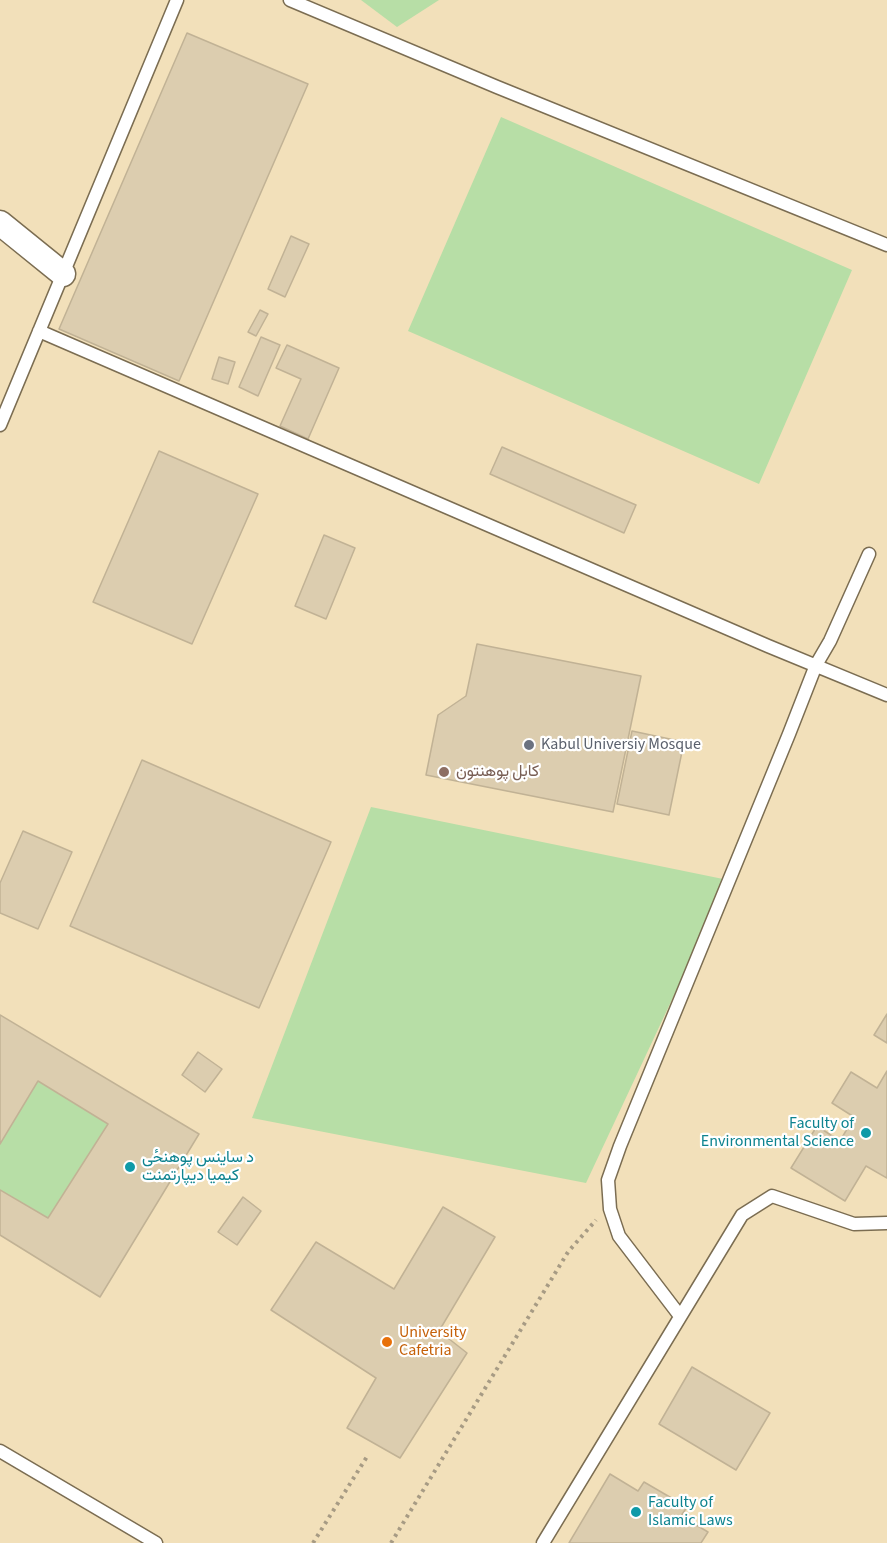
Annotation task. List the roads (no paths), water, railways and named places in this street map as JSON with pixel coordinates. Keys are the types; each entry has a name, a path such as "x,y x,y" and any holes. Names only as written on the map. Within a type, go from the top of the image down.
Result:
{"street":[{"path":"0,223 63,274"}],"lane":[{"path":"0,425 177,0"},
{"path":"290,0 497,87 887,245"},
{"path":"39,331 757,642 887,695"},
{"path":"680,1316 619,1236 610,1209 608,1180 816,665 830,641 868,554"},
{"path":"543,1543 742,1215 772,1196 854,1224 887,1223"},
{"path":"0,1451 156,1543"}],"place":[{"name":"Kabul Universiy Mosque","path":"529,745"},
{"name":"کابل پوهنتون","path":"444,772"},
{"name":"Faculty of Environmental Science","path":"866,1133"},
{"name":"د ساینس پوهنحٔی کیمیا دیپارتمنت","path":"130,1167"},
{"name":"University Cafetria","path":"387,1342"},
{"name":"Faculty of Islamic Laws","path":"636,1512"}]}
